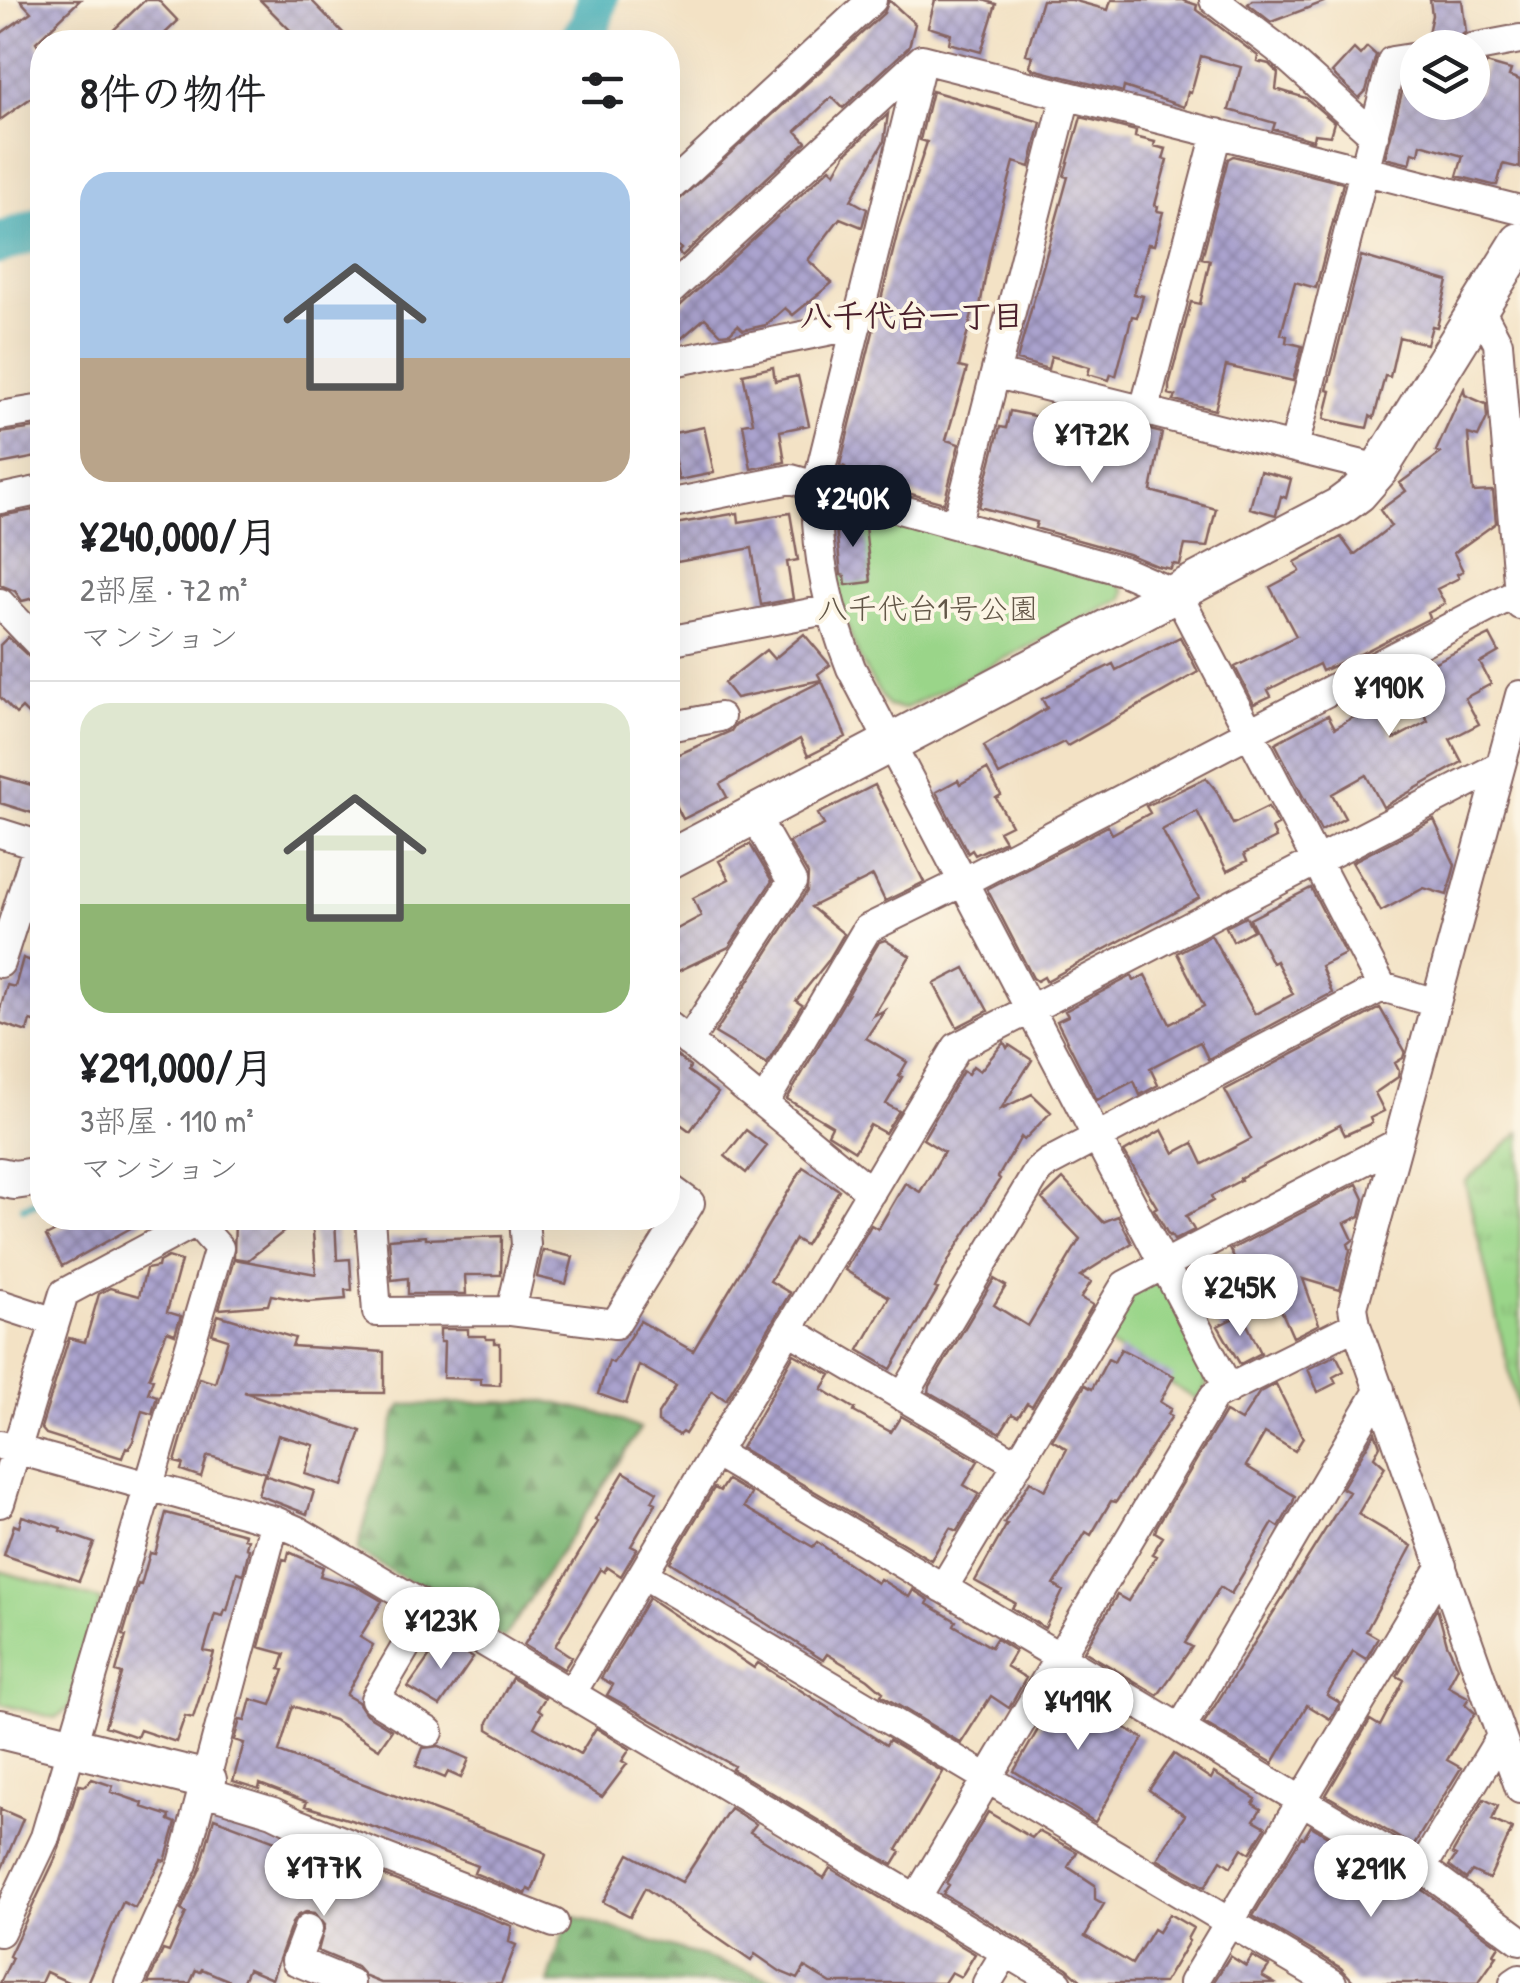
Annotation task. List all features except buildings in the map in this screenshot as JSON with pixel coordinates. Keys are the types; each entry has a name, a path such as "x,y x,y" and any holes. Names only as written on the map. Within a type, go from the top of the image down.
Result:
{"street":[{"path":"680,178 872,0"},
{"path":"1214,0 1278,48 1374,135"},
{"path":"1490,45 1520,39"},
{"path":"922,59 1520,210"},
{"path":"680,282 922,59"},
{"path":"922,59 817,485 818,544 831,609 851,668 1229,1390"},
{"path":"1294,447 1392,61 1400,60"},
{"path":"957,523 1066,96"},
{"path":"1144,410 1217,133"},
{"path":"680,854 1320,520 1358,494 1379,469 1520,242"},
{"path":"764,1103 866,929 1519,598 1498,343 1480,309"},
{"path":"680,361 857,325"},
{"path":"997,374 1379,469"},
{"path":"0,416 30,411"},
{"path":"680,502 791,479 1123,571 1178,595 1382,987"},
{"path":"0,499 30,493"},
{"path":"0,604 30,629"},
{"path":"680,639 831,609"},
{"path":"1520,695 1353,1307 1356,1325 1520,1789"},
{"path":"680,725 720,717"},
{"path":"571,1694 957,1047 1500,766"},
{"path":"680,1031 792,882 754,815"},
{"path":"0,834 30,843"},
{"path":"0,963 30,898"},
{"path":"903,1397 1038,1172 1097,1136 1382,987 1434,1002"},
{"path":"680,1036 871,1192"},
{"path":"943,1588 1125,1285 1396,1144"},
{"path":"0,1177 30,1178"},
{"path":"680,1196 690,1203 680,1219"},
{"path":"0,1503 8,1448 64,1293 181,1230"},
{"path":"0,1932 45,1837 219,1248 206,1230"},
{"path":"371,1230 376,1312 511,1311 615,1324 673,1230"},
{"path":"511,1311 526,1245 525,1230"},
{"path":"0,1304 55,1322"},
{"path":"916,1899 1214,1396 1356,1325"},
{"path":"788,1330 1018,1464"},
{"path":"1181,1728 1380,1389"},
{"path":"8,1448 275,1521 298,1531 1058,1983"},
{"path":"716,1453 1405,1862 1422,1868 1520,1940"},
{"path":"129,1983 183,1864 275,1521"},
{"path":"1194,1983 1442,1566"},
{"path":"643,1574 1332,1983"},
{"path":"428,1610 375,1699 428,1732"},
{"path":"0,1729 205,1786 554,1923"},
{"path":"1422,1868 1500,1738"},
{"path":"308,1929 291,1972 350,1983"},
{"path":"987,1983 1006,1952"},
{"path":"1514,1983 1520,1979"}],"green space":[{"name":"八千代台1号公園","path":"850,503 1119,583 1125,591 1123,599 904,709 888,706 853,642 834,569 828,514"},
{"path":"1520,1132 1520,1418 1465,1182"},
{"path":"1149,1280 1163,1285 1207,1366 1206,1387 1197,1400 1103,1341 1132,1291"},
{"path":"546,1401 607,1415 640,1429 504,1639 357,1551 396,1414 403,1405"},
{"path":"0,1571 101,1600 69,1708 55,1718 0,1704"},
{"path":"569,1915 786,1983 548,1983"}],"waterway":[{"path":"587,30 597,0"},
{"path":"0,243 30,232"},
{"path":"24,1207 30,1205"}],"district":[{"name":"八千代台一丁目","path":"912,316"}]}
